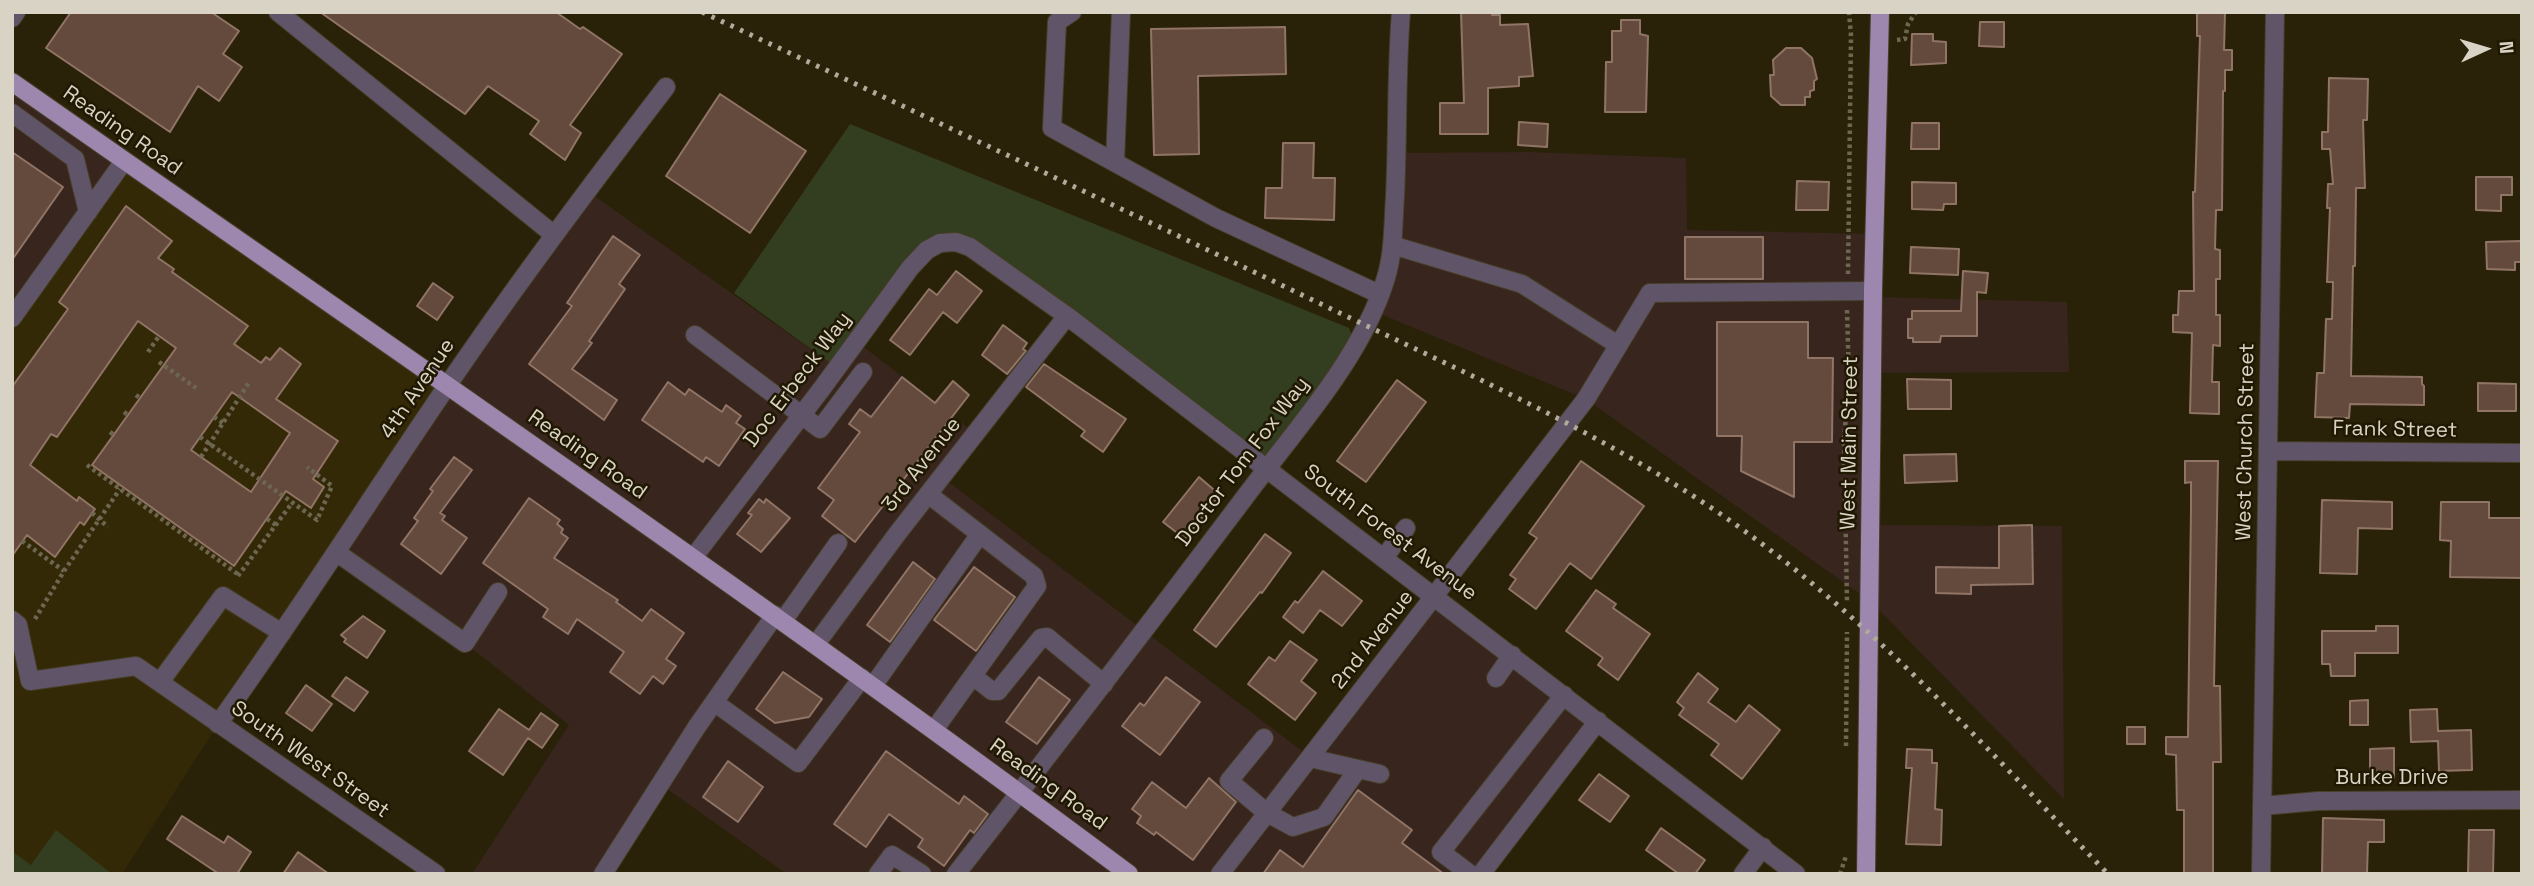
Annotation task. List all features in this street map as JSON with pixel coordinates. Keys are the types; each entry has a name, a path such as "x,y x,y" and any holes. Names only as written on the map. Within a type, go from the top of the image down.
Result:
{"main road":[{"name":"West Main Street","path":"1866,874 1880,12"},
{"name":"Reading Road","path":"12,82 448,384 816,644 1129,874"}],"street":[{"path":"12,18 16,12"},
{"path":"278,12 553,234"},
{"path":"1072,12 1057,22 1052,128 1216,218 1379,294"},
{"path":"1115,162 1121,12"},
{"name":"Doctor Tom Fox Way","path":"956,874 1108,679 1356,345 1385,280 1392,246 1399,134 1401,12"},
{"name":"West Church Street","path":"2261,874 2275,12"},
{"name":"4th Avenue","path":"218,724 553,234 666,87"},
{"path":"38,100 18,117 75,159 88,212"},
{"path":"12,318 124,161"},
{"name":"South Forest Avenue","path":"949,242 970,247 1067,316 1796,874"},
{"name":"Doc Erbeck Way","path":"693,558 910,268 927,250 940,243 949,242"},
{"path":"1392,246 1522,284 1618,345"},
{"path":"1847,292 1874,291"},
{"name":"2nd Avenue","path":"1220,874 1586,399 1650,293 1847,292"},
{"name":"3rd Avenue","path":"816,644 928,494 1067,316"},
{"path":"695,335 820,429 863,372"},
{"name":"Frank Street","path":"2268,451 2522,453"},
{"path":"928,494 1034,576 1037,586 934,730"},
{"path":"1384,558 1406,528"},
{"path":"714,702 799,763 868,682 980,534"},
{"path":"603,874 714,702 838,543"},
{"path":"336,552 465,643 498,592"},
{"path":"160,682 223,596 282,634"},
{"name":"South West Street","path":"12,620 18,625 30,681 136,666 436,874"},
{"path":"973,676 992,691 998,691 1041,638 1047,637 1108,679"},
{"path":"1496,678 1511,655"},
{"path":"1470,874 1441,852 1564,695"},
{"path":"1481,874 1598,721"},
{"path":"1264,738 1228,781 1267,813 1293,827 1324,817 1358,769"},
{"path":"1310,758 1380,774"},
{"name":"Burke Drive","path":"2262,806 2318,801 2522,800"},
{"path":"1742,874 1763,847"},
{"path":"878,874 892,855 922,874"}],"path":[{"path":"1848,613 1844,440 1849,380 1849,12"},
{"path":"1905,39 1908,24 1916,12"},
{"path":"1850,36 1858,37"},
{"path":"148,352 159,336"},
{"path":"159,362 196,388"},
{"path":"201,457 250,381"},
{"path":"214,417 223,423"},
{"path":"200,436 317,520 332,486 307,467"},
{"path":"87,465 239,575"},
{"path":"31,626 120,488"},
{"path":"223,596 292,503"},
{"path":"92,513 108,527"},
{"path":"267,519 276,525"},
{"path":"22,541 64,571"},
{"path":"242,555 249,561"},
{"path":"1846,755 1844,718 1847,626"},
{"path":"1840,874 1846,856 1846,843"}],"shaded area":[{"path":"12,82 124,161 12,318"},
{"path":"1529,152 1686,158 1687,230 1875,234 1874,297 2067,302 2069,372 1874,373 1872,525 2062,526 2064,799 1871,602 1586,399 1373,311 1385,280 1397,153"},
{"path":"124,161 448,384 218,724 122,874 12,874 12,318"},
{"path":"586,190 837,368 856,341 975,433 942,477 1310,757 1435,597 1598,721 1481,874 787,874 660,784 602,874 472,874 569,725 465,643 336,552"}],"green space":[{"path":"850,124 1349,328 1356,345 1267,468 970,247 940,243 837,368 734,293"},
{"path":"56,830 112,874 12,874 12,851 31,865"}],"building":[{"path":"71,12 211,12 239,31 223,54 242,67 219,101 198,86 170,132 46,48"},
{"path":"320,12 556,12 622,54 570,125 581,133 565,160 530,134 539,121 488,86 465,114"},
{"path":"1461,12 1492,12 1492,15 1500,15 1500,25 1528,24 1533,76 1519,77 1519,86 1488,88 1488,134 1440,134 1440,103 1464,103"},
{"path":"2197,12 2225,12 2224,50 2232,50 2232,70 2225,70 2223,91 2222,210 2216,210 2215,249 2220,250 2220,279 2216,279 2216,315 2220,315 2220,346 2213,345 2212,382 2219,382 2219,414 2190,413 2192,333 2173,332 2173,315 2178,315 2179,291 2194,291 2193,192 2200,36 2197,36"},
{"path":"1621,20 1640,20 1640,34 1648,36 1646,112 1605,112 1606,62 1612,62 1612,31 1621,31"},
{"path":"1980,22 2004,22 2004,47 1979,46"},
{"path":"1285,27 1286,74 1198,76 1199,154 1154,155 1151,29"},
{"path":"1912,34 1933,34 1933,41 1946,42 1946,63 1911,65"},
{"path":"1786,48 1801,48 1812,58 1817,79 1814,81 1814,90 1810,91 1810,97 1805,97 1805,105 1781,105 1771,96 1770,75 1774,75 1773,60"},
{"path":"2329,78 2368,79 2367,120 2363,120 2365,188 2356,188 2351,376 2422,377 2424,386 2424,405 2350,404 2349,418 2315,417 2317,373 2324,373 2326,319 2332,319 2333,282 2327,282 2330,208 2327,208 2328,184 2333,184 2330,149 2322,149 2322,132 2328,132"},
{"path":"720,94 806,151 750,233 666,176"},
{"path":"1519,122 1548,124 1547,147 1518,145"},
{"path":"1912,123 1939,123 1939,149 1911,149"},
{"path":"1283,143 1314,143 1313,178 1335,178 1334,220 1265,218 1266,188 1282,188"},
{"path":"12,152 63,187 12,260"},
{"path":"2476,177 2512,177 2512,195 2501,195 2501,211 2476,210"},
{"path":"1797,181 1829,182 1828,210 1796,210"},
{"path":"1912,182 1956,183 1956,204 1944,204 1943,210 1912,209"},
{"path":"126,206 172,241 158,258 174,269 172,272 248,326 234,344 261,363 266,357 270,360 280,348 301,364 276,399 338,441 313,479 324,487 311,508 286,491 234,566 92,465 176,348 138,321 57,437 51,434 30,465 77,501 79,497 95,509 84,525 80,522 55,557 27,535 12,556 12,387 68,309 59,302","holes":["232,392 290,433 251,492 191,450"]},
{"path":"613,236 640,255 619,284 625,289 589,341 592,343 572,369 617,400 604,420 529,364 572,306 567,303"},
{"path":"1685,237 1763,237 1763,279 1685,279"},
{"path":"2522,241 2522,262 2515,262 2515,270 2487,269 2486,242"},
{"path":"1911,247 1959,249 1958,275 1910,273"},
{"path":"956,271 982,291 957,323 943,312 910,355 890,340 929,289 937,295"},
{"path":"1963,271 1988,273 1986,293 1977,292 1977,336 1941,336 1940,342 1913,342 1913,338 1908,338 1908,319 1912,319 1912,311 1961,311"},
{"path":"433,283 453,297 437,320 417,306"},
{"path":"1717,322 1808,322 1808,358 1833,358 1832,442 1794,442 1794,497 1741,471 1742,436 1717,436"},
{"path":"1003,325 1027,343 1023,349 1026,351 1007,374 982,355"},
{"path":"1044,364 1126,419 1103,452 1081,436 1085,431 1026,387"},
{"path":"902,377 935,403 953,381 969,395 855,542 822,516 834,500 818,488 860,432 849,424 860,409 871,417"},
{"path":"1907,379 1951,380 1951,409 1908,409"},
{"path":"1397,380 1426,402 1366,482 1337,461"},
{"path":"668,382 685,395 689,389 722,412 726,405 741,416 736,423 745,429 719,466 706,457 703,462 642,420"},
{"path":"2478,383 2516,384 2516,411 2478,411"},
{"path":"1956,454 1957,481 1905,483 1904,455"},
{"path":"454,457 472,470 440,513 445,516 442,520 467,538 441,574 401,544 418,521 414,518 433,491 430,489"},
{"path":"1581,461 1644,506 1591,579 1570,563 1536,609 1509,589 1516,579 1510,575 1537,538 1529,533"},
{"path":"2185,461 2218,461 2214,686 2220,686 2221,762 2213,762 2213,874 2184,874 2184,810 2177,810 2176,755 2166,754 2166,737 2188,737 2191,482 2185,483"},
{"path":"1199,477 1220,495 1185,539 1163,522"},
{"path":"529,498 560,520 557,524 563,529 561,533 568,538 554,558 618,600 616,602 642,621 651,609 684,633 666,659 676,666 663,684 653,676 640,694 610,672 624,652 577,619 568,634 543,617 548,609 483,563"},
{"path":"759,499 764,503 766,499 790,518 761,552 737,534 752,515 748,513"},
{"path":"2322,500 2392,502 2392,529 2358,528 2357,574 2320,573"},
{"path":"2441,502 2489,502 2489,518 2522,518 2522,578 2450,577 2451,541 2440,540"},
{"path":"2032,525 2033,584 1971,585 1971,594 1936,593 1936,567 1999,568 1999,526"},
{"path":"1265,534 1291,553 1262,593 1260,592 1216,647 1194,630"},
{"path":"913,562 935,579 890,642 867,625"},
{"path":"974,567 1015,597 976,651 934,620"},
{"path":"1323,571 1362,601 1342,626 1320,610 1303,633 1283,617 1295,601 1298,603"},
{"path":"1596,590 1616,604 1613,608 1650,634 1618,680 1598,665 1603,658 1566,631"},
{"path":"363,616 385,631 367,658 344,642 346,639 341,635"},
{"path":"2376,626 2398,626 2398,653 2355,653 2355,676 2331,676 2330,664 2322,664 2322,631 2376,631"},
{"path":"1290,641 1317,660 1301,681 1316,693 1295,720 1248,684 1269,657 1275,661"},
{"path":"783,672 822,699 809,717 775,723 756,709"},
{"path":"1698,673 1718,689 1708,702 1736,722 1749,705 1780,730 1742,779 1711,755 1719,744 1679,715 1684,708 1677,702"},
{"path":"346,677 368,692 354,711 332,696"},
{"path":"1039,677 1070,700 1037,744 1006,722"},
{"path":"1166,677 1200,702 1160,755 1122,726 1140,703 1144,706"},
{"path":"306,685 332,704 312,731 286,713"},
{"path":"2368,700 2368,725 2350,725 2350,701"},
{"path":"499,709 529,730 541,713 558,725 542,748 528,738 503,775 469,751"},
{"path":"2437,709 2438,731 2471,730 2472,770 2439,771 2438,741 2411,742 2410,710"},
{"path":"2127,727 2145,727 2145,744 2127,744"},
{"path":"2394,748 2394,778 2370,778 2370,749"},
{"path":"1907,749 1932,750 1932,763 1937,763 1935,809 1942,810 1941,845 1906,844 1912,768 1906,768"},
{"path":"886,751 959,804 964,796 988,814 974,833 970,830 944,866 918,847 923,839 889,814 866,847 834,824"},
{"path":"728,761 763,787 738,822 703,797"},
{"path":"1599,774 1629,796 1610,822 1579,800"},
{"path":"1209,778 1236,802 1193,860 1156,832 1154,835 1137,823 1141,816 1132,809 1152,782 1186,808"},
{"path":"1358,790 1412,830 1402,843 1444,874 1263,874 1280,850 1303,867"},
{"path":"182,816 224,843 228,836 251,852 237,874 219,874 167,839"},
{"path":"2323,818 2384,820 2384,842 2368,842 2367,874 2322,874"},
{"path":"1661,828 1705,860 1695,874 1679,874 1646,850"},
{"path":"2469,830 2494,830 2493,874 2468,874"},
{"path":"298,852 329,874 283,874"}],"railway":[{"path":"702,12 1473,376 1573,426 1669,481 1770,550 1872,636 1968,729 2108,874"}]}
